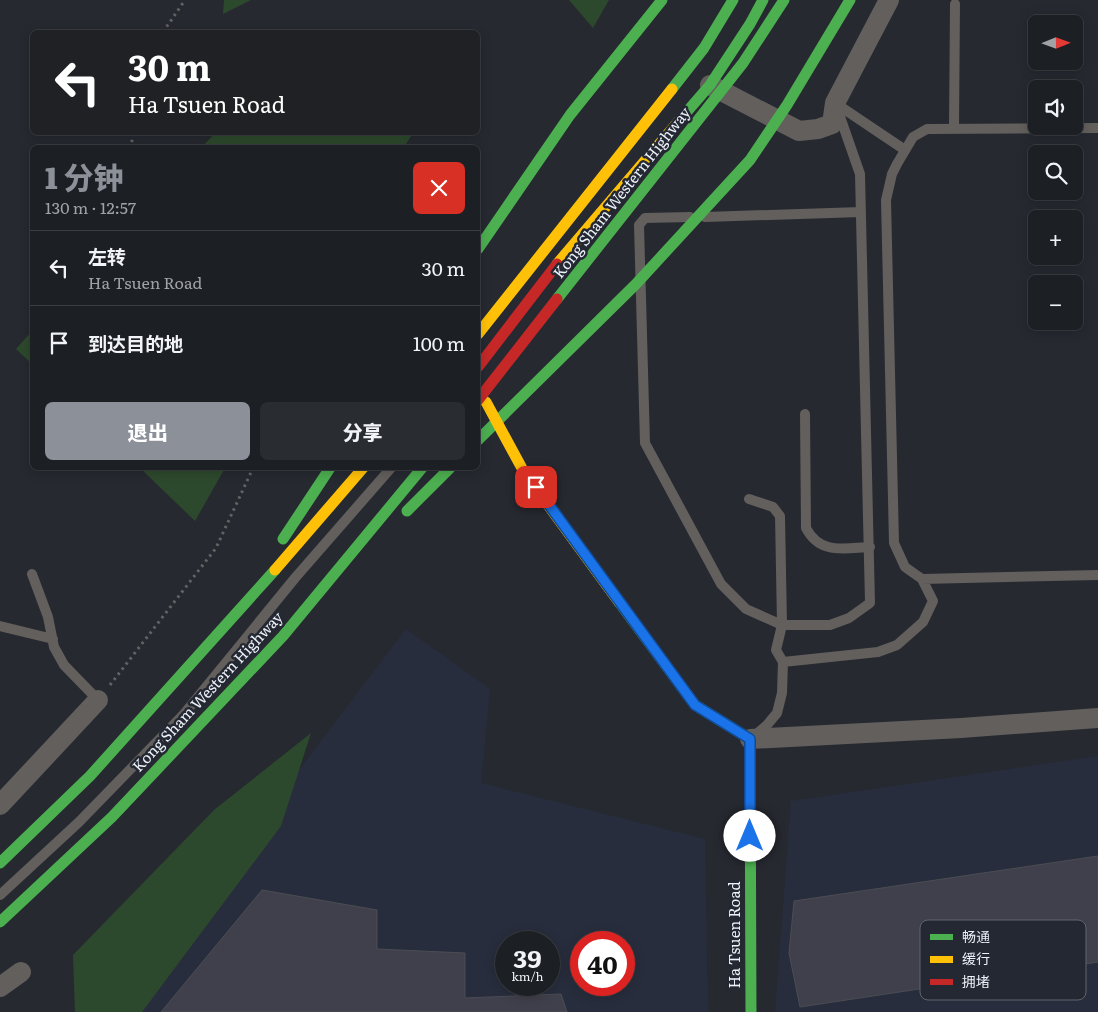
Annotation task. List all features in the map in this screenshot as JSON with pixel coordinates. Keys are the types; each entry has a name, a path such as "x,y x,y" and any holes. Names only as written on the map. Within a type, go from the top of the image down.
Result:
{"main road":[{"path":"480,246 570,115 662,0"},
{"name":"Kong Sham Western Highway","path":"480,331 704,48 733,0"},
{"path":"480,364 563,257 710,85 750,24 763,0"},
{"name":"Kong Sham Western Highway","path":"480,397 743,63 784,0"},
{"path":"480,438 636,284 750,160 787,105 850,0"},
{"path":"480,391 524,472 695,705 750,739"},
{"path":"246,605 276,550 329,470"},
{"name":"Kong Sham Western Highway","path":"0,863 90,776 246,605 362,470"},
{"name":"Kong Sham Western Highway","path":"0,922 112,817 283,636 420,470"},
{"path":"398,519 448,470"},
{"path":"283,636 378,540"},
{"name":"Ha Tsuen Road","path":"750,739 751,1012"}],"street":[{"path":"710,85 799,131 818,129 832,124 835,102 889,0"},
{"path":"0,805 98,700"},
{"path":"750,739 961,728 1098,718"},
{"path":"0,986 20,972"}],"lane":[{"path":"954,128 955,4"},
{"path":"835,102 905,150"},
{"path":"835,102 860,174 870,547 870,603 849,618 830,625 782,625 746,609 721,584 644,443 639,225 645,218 861,212"},
{"path":"784,662 878,652 897,645 923,622 933,601 922,579 905,567 894,543 886,200 892,174 905,150 914,137 927,129 1098,128"},
{"path":"805,414 806,528 808,533 826,548 870,547"},
{"path":"0,895 79,822 184,714 295,578 389,470"},
{"path":"749,499 773,507 780,516 782,625 776,650 784,662 782,693 776,713 767,725 750,739"},
{"path":"32,574 48,617 54,646 64,665 98,700"},
{"path":"922,579 1098,575"},
{"path":"0,626 53,639"}],"path":[{"path":"164,30 185,0"},
{"path":"98,700 216,548 252,470"}],"shaded area":[{"path":"406,629 490,689 481,783 705,839 708,1012 121,1012 123,1001"},
{"path":"1098,756 1098,1012 775,1012 791,801"}],"green space":[{"path":"224,0 251,0 223,14"},
{"path":"569,0 609,0 593,28"},
{"path":"213,135 412,135 405,145 204,145"},
{"path":"30,333 30,362 16,349"},
{"path":"142,470 224,470 195,521"},
{"path":"311,733 281,826 142,1012 75,1012 73,955 214,810"}],"building":[{"path":"1098,856 1098,962 1086,964 1086,920 920,920 920,989 800,1007 789,953 794,901"},
{"path":"262,890 377,910 377,949 465,953 465,998 560,996 561,994 567,1012 161,1012"}],"traffic: fast":[{"path":"480,246 570,115 662,0"},
{"path":"672,89 704,48 733,0"},
{"path":"678,122 710,85 750,24 763,0"},
{"path":"557,299 743,63 784,0"},
{"path":"480,438 636,284 750,160 787,105 850,0"},
{"path":"283,539 329,470"},
{"path":"0,922 112,817 283,636 420,470"},
{"path":"407,511 448,470"},
{"path":"0,863 90,776 275,570"},
{"path":"619,602 695,705 750,739 751,1012"}],"traffic: slow":[{"path":"480,331 672,89"},
{"path":"557,264 678,122"},
{"path":"486,402 524,472 619,602"},
{"path":"275,570 361,470"}],"traffic: jam":[{"path":"480,364 557,264"},
{"path":"480,397 557,299"}],"route":[{"path":"536,487 695,705 750,739 750,836"}]}
